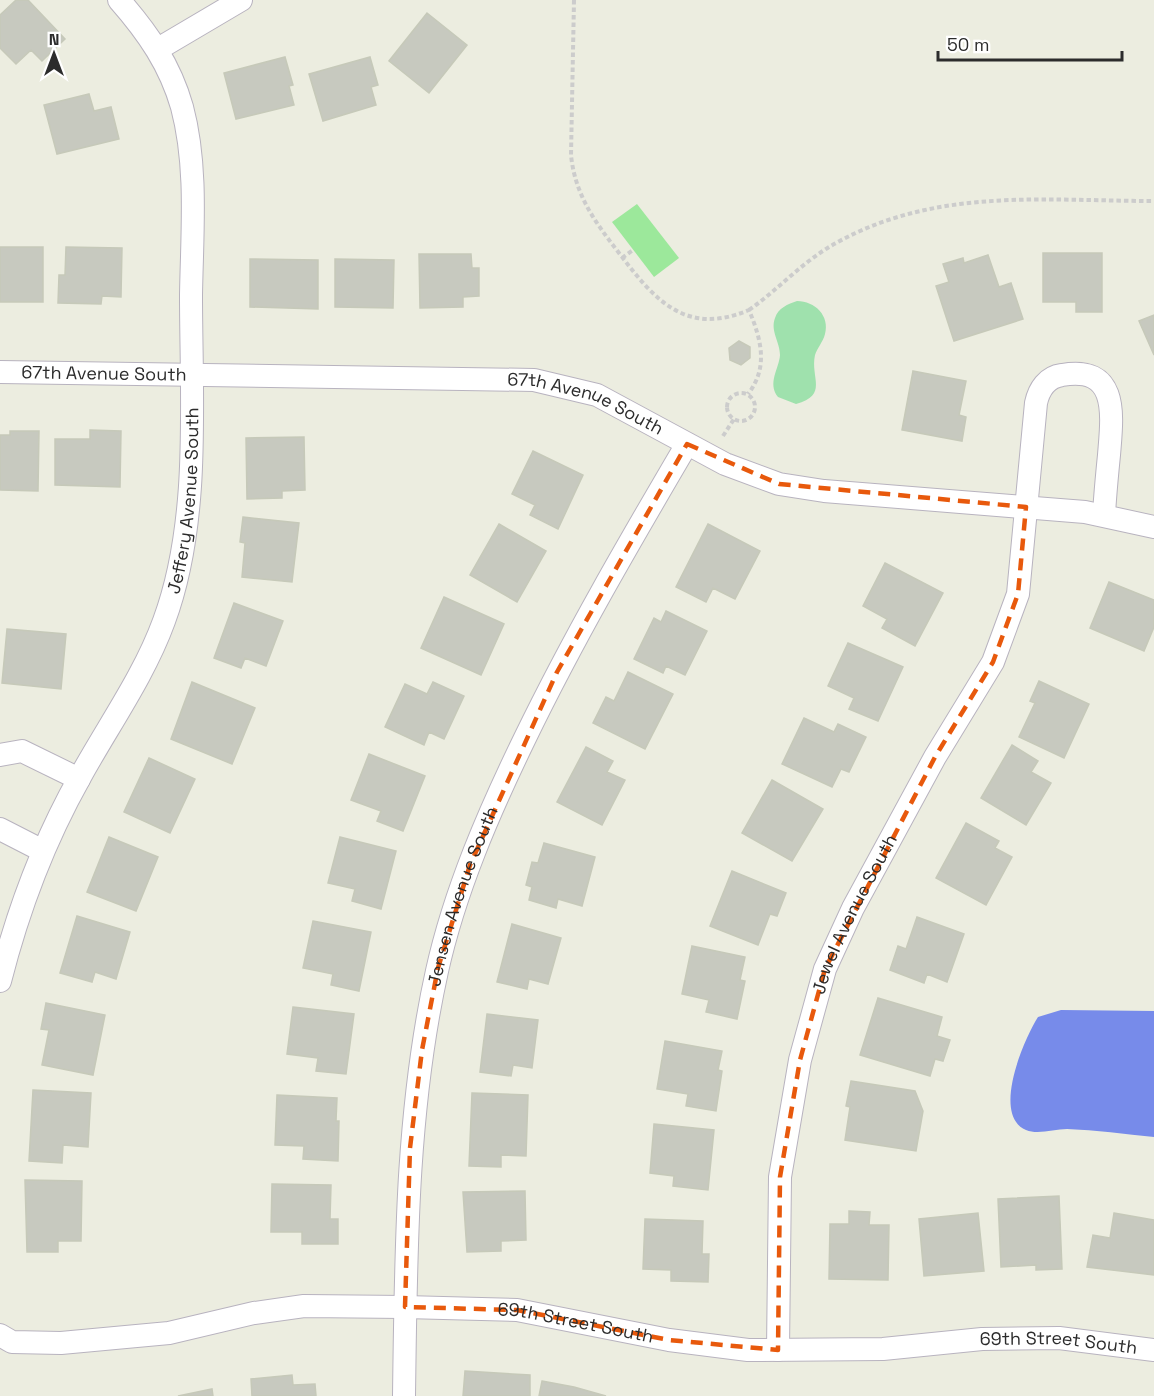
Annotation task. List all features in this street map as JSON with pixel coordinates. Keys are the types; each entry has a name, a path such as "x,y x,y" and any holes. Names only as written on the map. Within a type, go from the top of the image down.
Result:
{"street":[{"name":"Jeffery Avenue South","path":"0,981 12,933 44,851 79,779 148,656 173,595 187,526 191,374 191,153 181,105 158,49 120,0"},
{"path":"158,49 241,0"},
{"name":"67th Avenue South","path":"0,372 534,380 597,395 742,472 779,484 824,491 1104,515 1154,527"},
{"name":"Jewel Avenue South","path":"777,1350 780,1178 800,1060 825,969 854,908 935,757 993,662 1018,594 1038,394 1045,383 1057,376 1083,375 1102,383 1108,394 1112,409 1104,515"},
{"name":"Jensen Avenue South","path":"404,1396 410,1148 422,1050 438,968 470,865 504,782 557,672 687,444"},
{"path":"0,755 22,752 79,779"},
{"path":"0,829 44,851"},
{"name":"69th Street South","path":"0,1335 12,1342 61,1343 169,1333 254,1313 304,1306 405,1307 517,1310 669,1340 738,1349 883,1349 982,1339 1059,1338 1154,1350"}],"path":[{"path":"574,0 572,167 592,219 653,296 674,310 710,318 726,317 748,310 799,267 835,243 916,211 970,201 1154,201"},
{"path":"622,258 633,249"},
{"path":"748,310 758,334 762,361 758,379 748,394"},
{"path":"739,392 748,394 756,405 754,414 747,420 734,419 727,406 730,397 739,392"},
{"path":"726,432 734,419"}],"highlighted area":[{"path":"687,444 779,484 1026,507 1018,594 993,662 935,757 825,969 800,1060 780,1177 778,1350 669,1340 517,1310 405,1307 410,1148 422,1050 438,968 470,865 557,672"}],"green space":[{"path":"637,204 679,258 654,277 612,222"},
{"path":"797,301 810,304 820,311 826,327 815,355 815,391 812,396 796,404 778,397 775,392 774,381 780,355 774,323 781,309"}],"water":[{"path":"1061,1010 1154,1011 1154,1137 1067,1129 1036,1132 1026,1130 1016,1122 1011,1109 1011,1093 1025,1042 1038,1017"}],"building":[{"path":"16,0 28,0 65,39 42,61 31,50 16,64 0,48 0,15"},
{"path":"427,13 467,45 429,93 389,61"},
{"path":"285,57 293,85 289,86 294,105 236,119 224,73"},
{"path":"370,57 378,85 371,87 376,105 323,121 309,74"},
{"path":"89,94 94,111 111,107 119,139 57,154 44,105"},
{"path":"0,247 43,247 43,302 0,302"},
{"path":"66,247 122,248 121,297 102,296 101,304 58,303 59,275 65,275"},
{"path":"1043,253 1102,253 1102,312 1076,312 1076,302 1043,302"},
{"path":"419,254 471,254 472,268 479,268 479,296 463,297 463,307 420,308"},
{"path":"988,255 999,287 1011,283 1023,319 954,341 936,286 949,282 943,264 963,258 964,263"},
{"path":"250,259 318,260 318,309 250,307"},
{"path":"335,259 394,260 393,308 335,307"},
{"path":"1154,315 1154,355 1139,321"},
{"path":"739,341 750,347 750,358 741,365 730,360 729,348"},
{"path":"913,371 966,381 959,415 966,417 962,441 902,430"},
{"path":"90,430 121,431 120,487 55,485 55,439 90,439"},
{"path":"10,431 39,431 38,491 0,490 0,435 10,435"},
{"path":"304,437 305,490 282,491 282,498 247,499 246,438"},
{"path":"533,451 583,475 558,529 530,515 535,505 512,494"},
{"path":"243,517 299,523 292,582 242,577 245,543 240,542"},
{"path":"499,524 546,551 517,602 470,575"},
{"path":"708,524 760,551 735,599 713,588 706,602 676,587"},
{"path":"885,563 943,593 915,646 882,628 887,619 863,606"},
{"path":"1109,582 1154,600 1154,627 1144,651 1090,628"},
{"path":"444,597 504,624 481,675 421,648"},
{"path":"234,603 283,621 266,666 245,658 241,668 214,658"},
{"path":"666,611 707,631 685,675 666,666 663,673 634,659 654,618 661,622"},
{"path":"7,629 66,634 61,689 2,683"},
{"path":"848,643 903,667 878,721 849,709 854,698 828,686"},
{"path":"628,672 673,694 645,749 593,723 606,697 614,701"},
{"path":"1039,681 1089,704 1064,758 1019,737 1035,703 1030,701"},
{"path":"192,682 255,708 232,764 171,739"},
{"path":"433,682 464,696 444,739 429,732 424,745 385,727 405,684 427,694"},
{"path":"804,718 834,732 838,724 866,737 849,772 841,769 832,787 782,764"},
{"path":"1012,745 1038,761 1031,772 1051,783 1026,825 981,798"},
{"path":"586,747 613,761 607,772 625,780 602,825 557,802"},
{"path":"369,754 425,776 403,831 377,821 381,811 351,800"},
{"path":"149,758 195,779 170,833 124,812"},
{"path":"772,780 823,809 792,861 742,833"},
{"path":"966,823 999,841 995,848 1012,857 986,905 936,878"},
{"path":"109,837 158,857 136,911 87,892"},
{"path":"340,837 396,851 381,909 352,901 355,889 328,883"},
{"path":"544,843 595,857 582,906 558,899 556,908 529,900 532,887 526,885 532,862 538,863"},
{"path":"732,871 786,893 777,916 770,914 758,945 710,926"},
{"path":"77,916 130,932 116,979 95,972 92,982 60,973"},
{"path":"917,917 964,934 947,982 927,974 924,983 890,970 898,946 906,949"},
{"path":"313,921 371,932 359,991 331,985 333,974 303,968"},
{"path":"512,924 561,938 548,984 529,979 527,989 497,982"},
{"path":"692,946 745,957 740,980 745,981 737,1019 706,1012 709,1000 682,994"},
{"path":"878,998 942,1017 937,1036 950,1040 943,1061 935,1059 930,1076 860,1055"},
{"path":"46,1003 105,1015 93,1075 42,1065 49,1030 41,1029"},
{"path":"293,1007 354,1014 346,1074 316,1071 318,1058 287,1054"},
{"path":"487,1014 538,1020 532,1068 513,1065 511,1076 480,1072"},
{"path":"665,1041 722,1051 718,1070 722,1071 716,1111 686,1106 688,1094 657,1089"},
{"path":"851,1081 915,1091 923,1111 916,1151 845,1140 850,1107 846,1106"},
{"path":"33,1090 91,1093 88,1147 63,1145 62,1163 29,1161"},
{"path":"472,1093 528,1095 526,1156 501,1155 501,1167 469,1166"},
{"path":"277,1095 337,1098 338,1161 303,1159 304,1146 275,1145"},
{"path":"654,1124 714,1130 708,1190 673,1186 674,1176 650,1173"},
{"path":"25,1180 82,1181 81,1241 58,1241 58,1252 27,1252"},
{"path":"272,1184 331,1185 330,1219 338,1219 338,1244 302,1244 302,1232 271,1232"},
{"path":"525,1191 526,1240 501,1241 501,1251 467,1252 463,1192"},
{"path":"1059,1196 1062,1269 1036,1270 1036,1265 1001,1267 998,1199"},
{"path":"849,1211 870,1212 869,1225 889,1225 888,1280 829,1279 830,1224 849,1224"},
{"path":"978,1213 984,1271 924,1276 919,1219"},
{"path":"1114,1213 1154,1220 1154,1275 1087,1267 1093,1235 1110,1238"},
{"path":"645,1219 703,1221 702,1254 709,1254 708,1282 671,1281 671,1270 643,1269"},
{"path":"465,1371 530,1375 530,1396 463,1396"},
{"path":"292,1375 293,1385 315,1384 316,1396 252,1396 251,1379"},
{"path":"542,1381 574,1387 606,1396 539,1396"},
{"path":"212,1389 213,1396 178,1396"}]}
